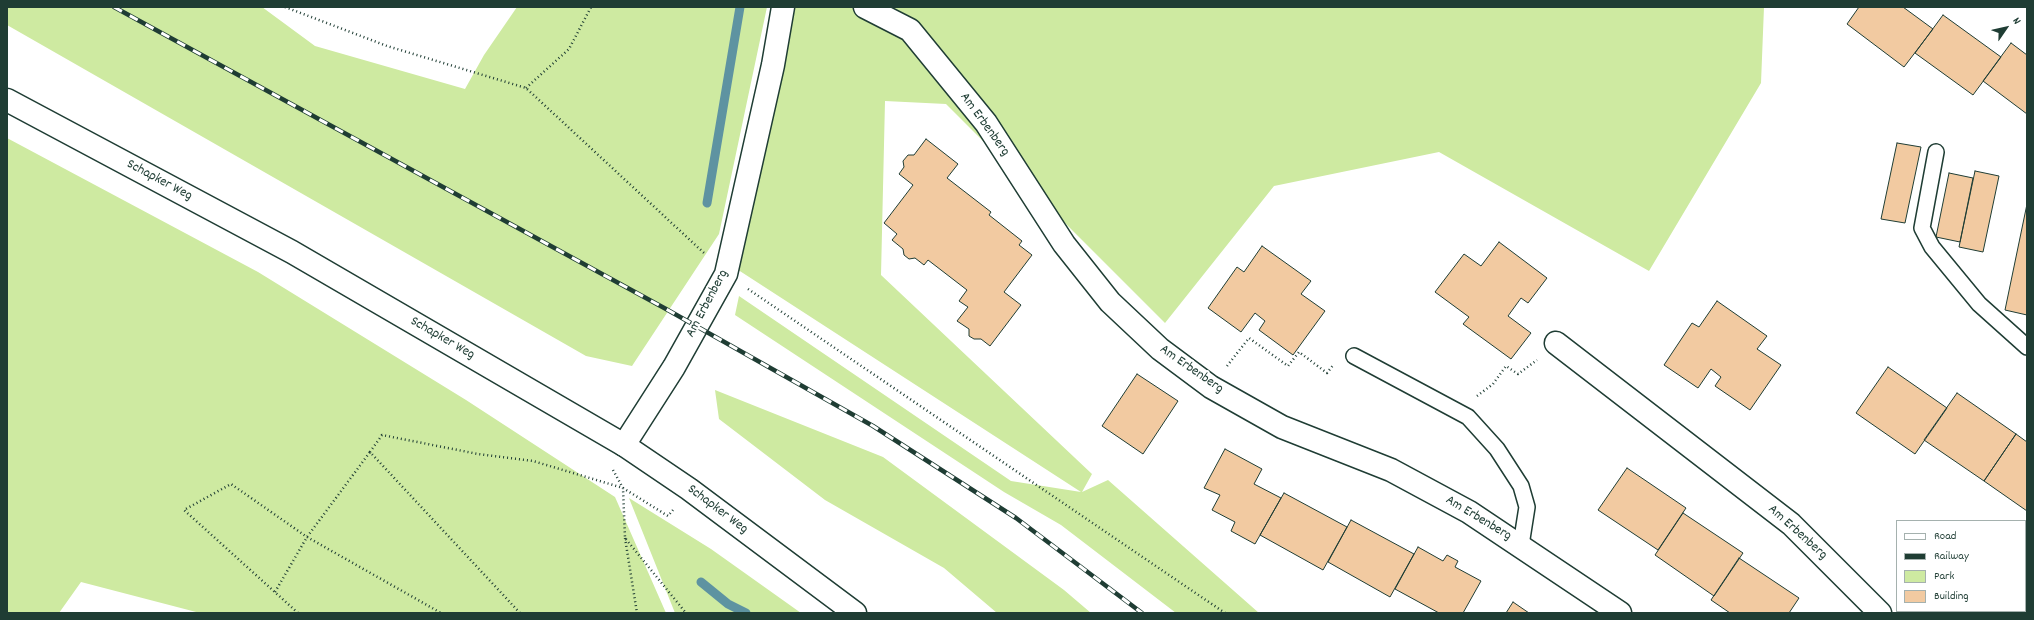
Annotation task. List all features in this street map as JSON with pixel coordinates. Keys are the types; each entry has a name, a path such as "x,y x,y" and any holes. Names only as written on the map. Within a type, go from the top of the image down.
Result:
{"street":[{"name":"Am Erbenberg","path":"624,445 674,367 726,274 773,65 783,7"},
{"name":"Am Erbenberg","path":"865,7 910,30 986,123 1064,244 1110,302 1160,350 1211,387 1282,426 1391,470 1470,512 1620,613"},
{"name":"Schapker Weg","path":"7,100 292,252 624,445 689,489 855,613"},
{"name":"Am Erbenberg","path":"1556,343 1791,524 1880,613"}],"lane":[{"path":"1936,152 1922,228 1932,247 1979,304 2027,347"},
{"path":"1354,356 1468,417 1497,449 1522,486 1527,507 1521,545"}],"path":[{"path":"285,7 387,46 526,88 682,230 726,274 1225,613"},
{"path":"526,88 569,49 591,7"},
{"path":"1211,387 1249,338 1288,366 1299,352 1327,373 1338,358 1346,362 1354,356"},
{"path":"1463,414 1479,394 1493,384 1506,366 1518,374 1556,343"},
{"path":"275,592 307,537 382,435 478,454 533,461 623,488 625,538 637,613"},
{"path":"370,452 520,613"},
{"path":"298,613 184,510 230,484 307,537 441,613"},
{"path":"625,538 686,613"}],"green space":[{"path":"7,7 262,7 315,46 465,89 484,55 517,7 767,7 719,234 632,366 586,356 7,25"},
{"path":"793,7 1764,7 1761,83 1649,271 1439,152 1274,186 1165,323 946,104 885,101 881,275 1092,474 1082,492 1108,480 1259,613 1176,613 1061,525 1004,492 735,315 739,296 1011,481 1081,492 729,264"},
{"path":"7,138 258,272 466,400 615,497 666,613 200,613 81,582 59,613 7,613"},
{"path":"715,390 883,457 1064,590 1091,613 997,613 944,568 825,500 719,419"},
{"path":"629,498 711,549 801,613 675,613"}],"building":[{"path":"1859,7 1903,7 1933,29 1904,67 1847,24"},
{"path":"1943,15 2001,57 1973,95 1915,53"},
{"path":"2011,43 2027,55 2027,114 1983,81"},
{"path":"926,139 958,164 947,178 991,212 989,215 1022,241 1019,245 1032,255 1004,292 1021,305 990,346 981,339 974,339 969,336 969,329 957,321 968,307 959,301 967,290 928,260 924,265 915,258 909,259 904,255 903,249 892,240 897,234 884,223 913,185 899,174 904,167 903,161 908,155 914,155"},
{"path":"1897,143 1921,147 1905,223 1881,219"},
{"path":"1975,171 1999,176 1983,252 1959,247"},
{"path":"1949,173 1973,178 1960,242 1936,237"},
{"path":"2027,204 2027,315 2005,310"},
{"path":"1499,242 1547,278 1528,303 1521,298 1508,316 1531,333 1511,359 1463,324 1469,317 1435,292 1464,254 1481,266"},
{"path":"1262,246 1311,281 1301,294 1325,311 1293,355 1259,330 1265,321 1255,313 1241,332 1208,308 1237,267 1244,272"},
{"path":"1717,301 1767,336 1757,349 1781,365 1750,410 1715,386 1721,377 1711,369 1698,388 1664,365 1692,323 1699,327"},
{"path":"1888,367 1947,408 1915,454 1856,413"},
{"path":"1137,374 1178,401 1143,454 1102,426"},
{"path":"1957,393 2016,434 1984,481 1924,440"},
{"path":"2016,434 2027,442 2027,511 1984,481"},
{"path":"1225,449 1262,469 1254,484 1281,498 1255,544 1231,531 1235,522 1212,510 1220,495 1204,488"},
{"path":"1627,468 1686,508 1658,550 1598,510"},
{"path":"1284,493 1347,527 1323,570 1260,535"},
{"path":"1683,513 1743,553 1714,596 1655,555"},
{"path":"1351,520 1414,554 1390,597 1328,562"},
{"path":"1418,547 1443,561 1447,555 1458,561 1455,567 1481,581 1463,613 1439,613 1395,589"},
{"path":"1739,558 1799,598 1789,613 1730,613 1711,600"},
{"path":"1513,602 1529,613 1506,613"}],"waterway":[{"path":"707,203 740,7"},
{"path":"701,582 728,604 746,613"}],"railway":[{"path":"114,7 666,309 873,426 1016,518 1142,613"}]}
